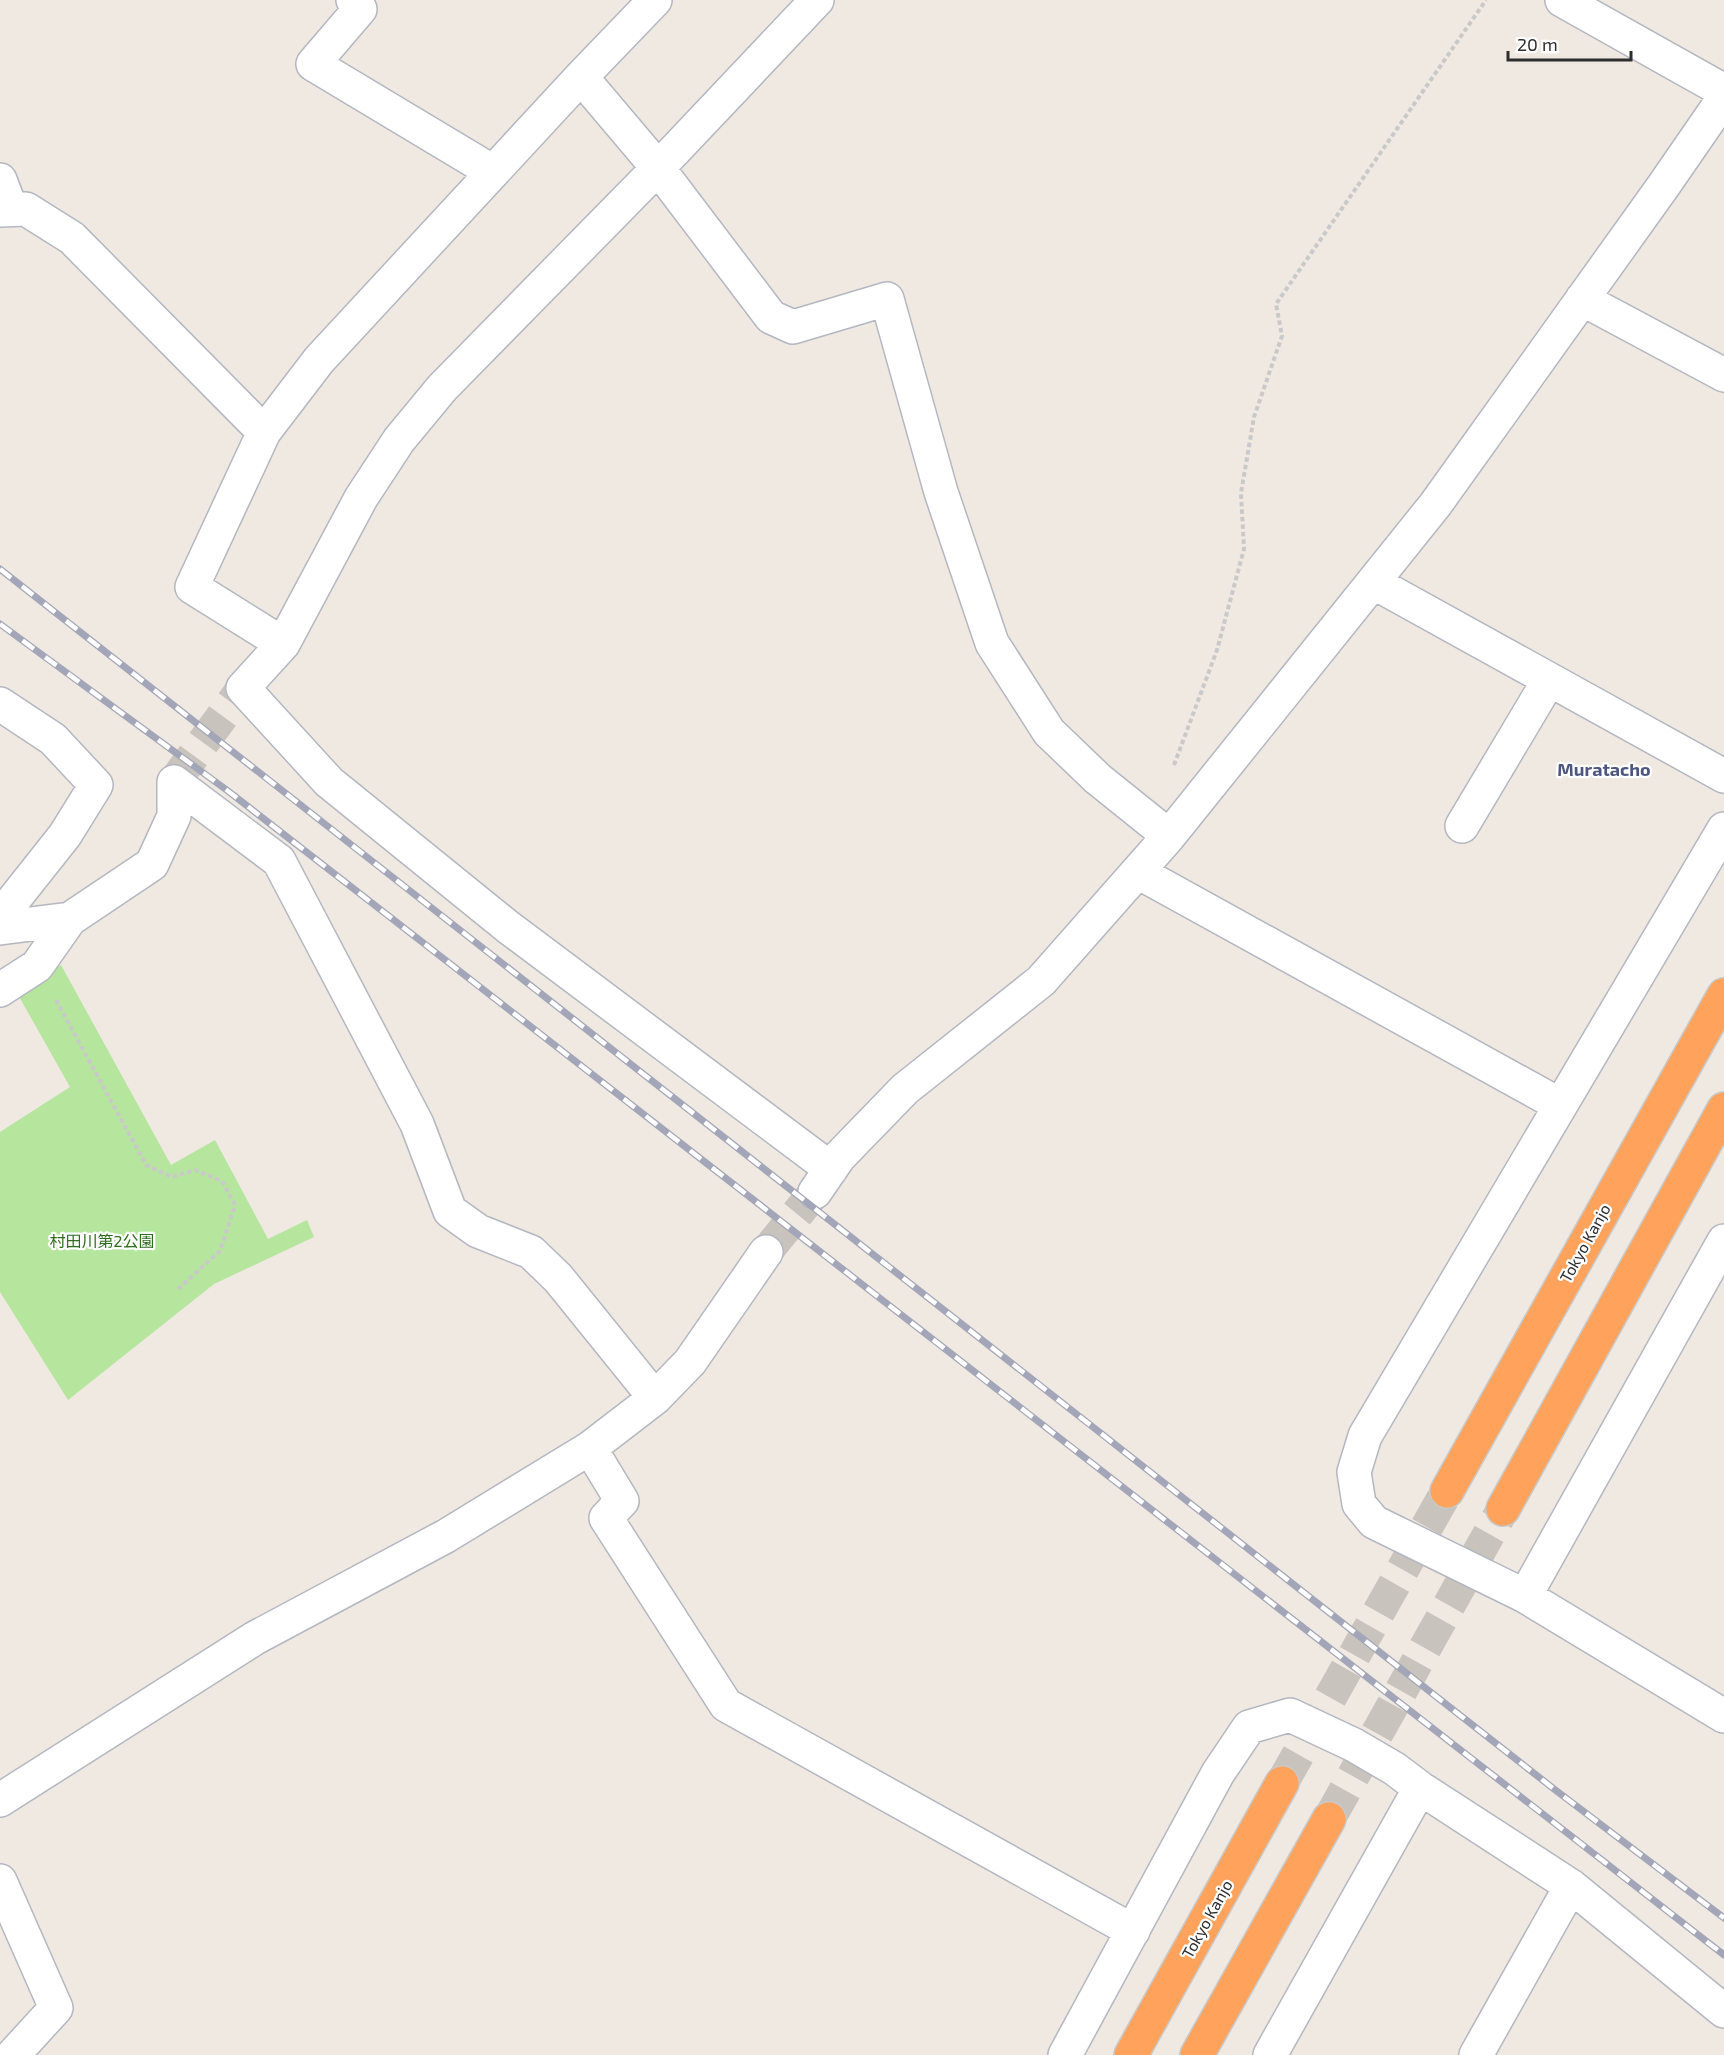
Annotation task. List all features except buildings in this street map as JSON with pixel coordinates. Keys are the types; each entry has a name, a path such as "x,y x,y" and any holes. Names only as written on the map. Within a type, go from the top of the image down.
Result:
{"highway":[{"name":"Tokyo Kanjo","path":"1447,1491 1724,995"},
{"path":"1503,1509 1724,1109"},
{"name":"Tokyo Kanjo","path":"1131,2055 1282,1783"},
{"path":"1197,2055 1329,1819"}],"street":[{"path":"353,0 360,9 314,64 493,172"},
{"path":"283,644 192,587 264,432 320,360 581,76 655,0"},
{"path":"817,0 658,168 442,388 399,440 361,498 283,644 243,688 329,782 823,1180 839,1157 905,1089 1041,981 1169,836 1435,505 1724,98"},
{"path":"1562,0 1724,92"},
{"path":"581,76 658,168 771,317 794,327 887,299 941,492 992,643 1049,732 1098,779 1169,836"},
{"path":"4,200 26,209 72,238 264,432"},
{"path":"1582,299 1724,375"},
{"path":"1373,582 1724,776"},
{"path":"1462,826 1549,680"},
{"path":"0,704 52,739 96,785 66,835 0,917"},
{"path":"0,990 38,966 70,919 152,864 174,816 174,782 279,861 417,1124 450,1211 478,1231 531,1252 558,1278 655,1398"},
{"path":"1724,829 1365,1436 1354,1472 1359,1504 1374,1522 1525,1596 1724,1716"},
{"path":"1138,872 1560,1105"},
{"path":"0,928 70,919"},
{"path":"1525,1596 1724,1241"},
{"path":"3,1793 255,1638 446,1536 590,1448 655,1398 690,1362 766,1252"},
{"path":"590,1448 622,1501 606,1518 726,1705 1133,1931"},
{"path":"1065,2055 1218,1773 1249,1727 1290,1715 1354,1745 1395,1769 1420,1788 1571,1886 1724,2012"},
{"path":"1270,2055 1420,1788"},
{"path":"0,1881 56,2008 13,2055"},
{"path":"1476,2055 1571,1886"}],"path":[{"path":"1174,766 1217,650 1244,549 1241,493 1254,417 1282,336 1276,304 1486,0"},
{"path":"38,966 146,1165 172,1177 195,1170 222,1181 235,1205 220,1251 177,1290"}],"green space":[{"name":"村田川第2公園","path":"61,965 171,1165 215,1140 268,1239 307,1220 314,1237 214,1284 68,1400 0,1292 0,1132 70,1087 17,993"}],"tunnel":[{"path":"174,782 243,688"},
{"path":"766,1252 815,1192"},
{"path":"1282,1783 1447,1491"},
{"path":"1329,1819 1503,1509"}],"railway":[{"path":"0,569 1554,1789 1724,1918"},
{"path":"0,624 228,791 1724,1955"}],"district":[{"name":"Muratacho","path":"1604,770"}]}
